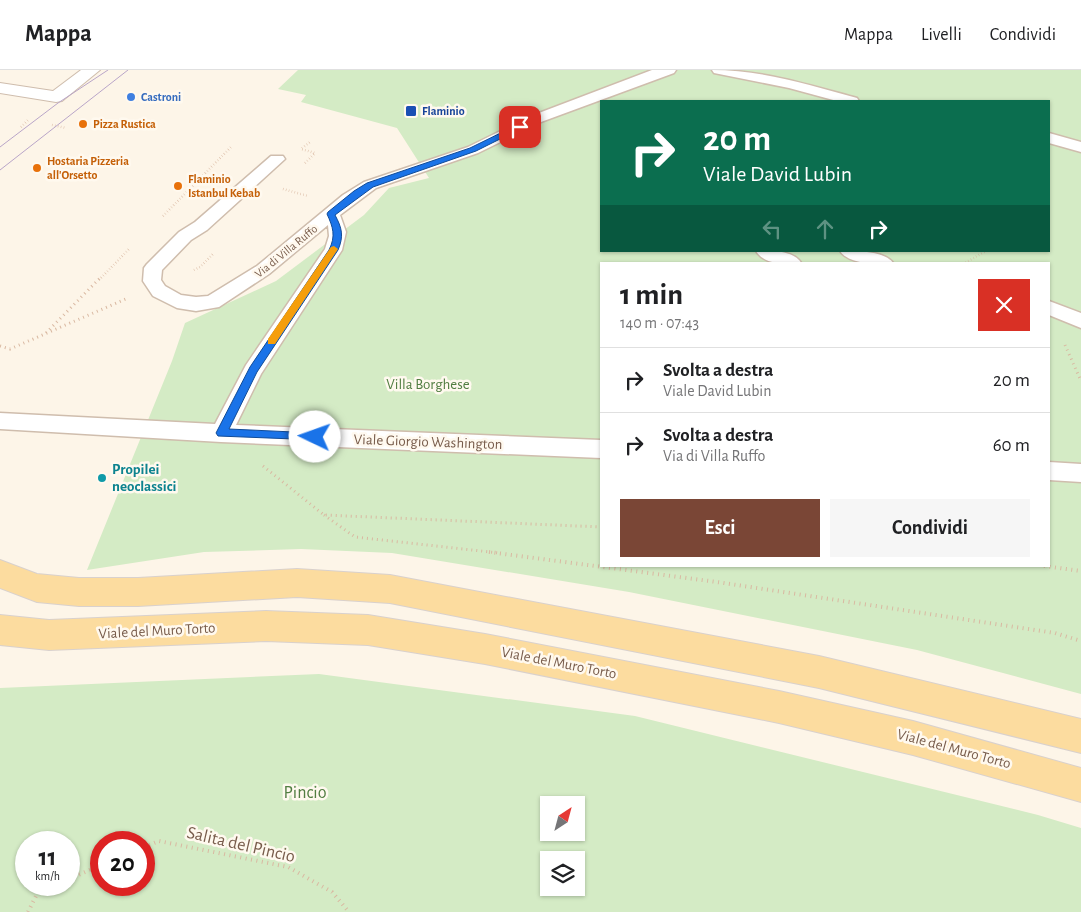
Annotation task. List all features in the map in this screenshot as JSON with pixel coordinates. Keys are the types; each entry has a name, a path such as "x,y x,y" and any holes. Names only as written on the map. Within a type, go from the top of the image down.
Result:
{"main road":[{"path":"0,573 16,581 49,590 108,592 286,583 336,583 390,588 811,670 1081,736"},
{"name":"Viale del Muro Torto","path":"13,632 78,635 266,626 368,630 485,649 779,707 913,738 1081,785"}],"street":[{"path":"0,88 56,97 92,70"}],"lane":[{"name":"Via di Villa Ruffo","path":"277,159 201,226 185,236 153,268 153,284 166,296 185,303 212,302 245,283 281,256 357,193 370,185 473,150 536,119 662,70 669,70"},
{"path":"719,70 791,84 848,100"},
{"path":"786,100 791,84"},
{"path":"1050,138 1081,147"},
{"path":"222,433 253,370 334,250 338,229 331,214"},
{"path":"767,252 789,262"},
{"path":"852,252 879,262"},
{"path":"1050,308 1081,315"},
{"path":"1050,308 1081,321"},
{"name":"Viale Giorgio Washington","path":"0,421 222,433 600,449"},
{"path":"1050,471 1081,473"}],"path":[{"path":"967,262 984,252"},
{"path":"0,346 10,349 131,296"},
{"path":"222,433 324,515 355,536 600,567"},
{"path":"324,515 600,527"},
{"path":"603,567 717,582 1056,633 1081,641"},
{"path":"1050,567 1081,570"},
{"name":"Salita del Pincio","path":"155,843 159,841 288,867 332,892 349,912"},
{"path":"28,912 36,896"}],"green space":[{"name":"Villa Borghese","path":"298,70 1081,70 1081,694 917,650 629,592 392,553 301,549 204,552 87,570 172,361 185,323 276,281 364,215 389,188 429,178 397,128 301,102 306,95 278,89"},
{"name":"Pincio","path":"319,674 635,716 1038,815 1081,828 1081,912 0,912 0,688"}],"tram line":[{"path":"0,147 58,103 108,70"},
{"path":"0,170 128,70"}],"slow traffic":[{"path":"272,341 334,249"}],"place":[{"name":"Castroni","path":"131,97"},
{"name":"Flaminio","path":"411,111"},
{"name":"Pizza Rustica","path":"83,124"},
{"name":"Hostaria Pizzeria all'Orsetto","path":"37,168"},
{"name":"Flaminio Istanbul Kebab","path":"178,186"},
{"name":"Propilei neoclassici","path":"102,478"}],"route":[{"path":"315,437 222,433 253,370 334,250 338,229 331,214 370,185 473,150 520,127"}]}
